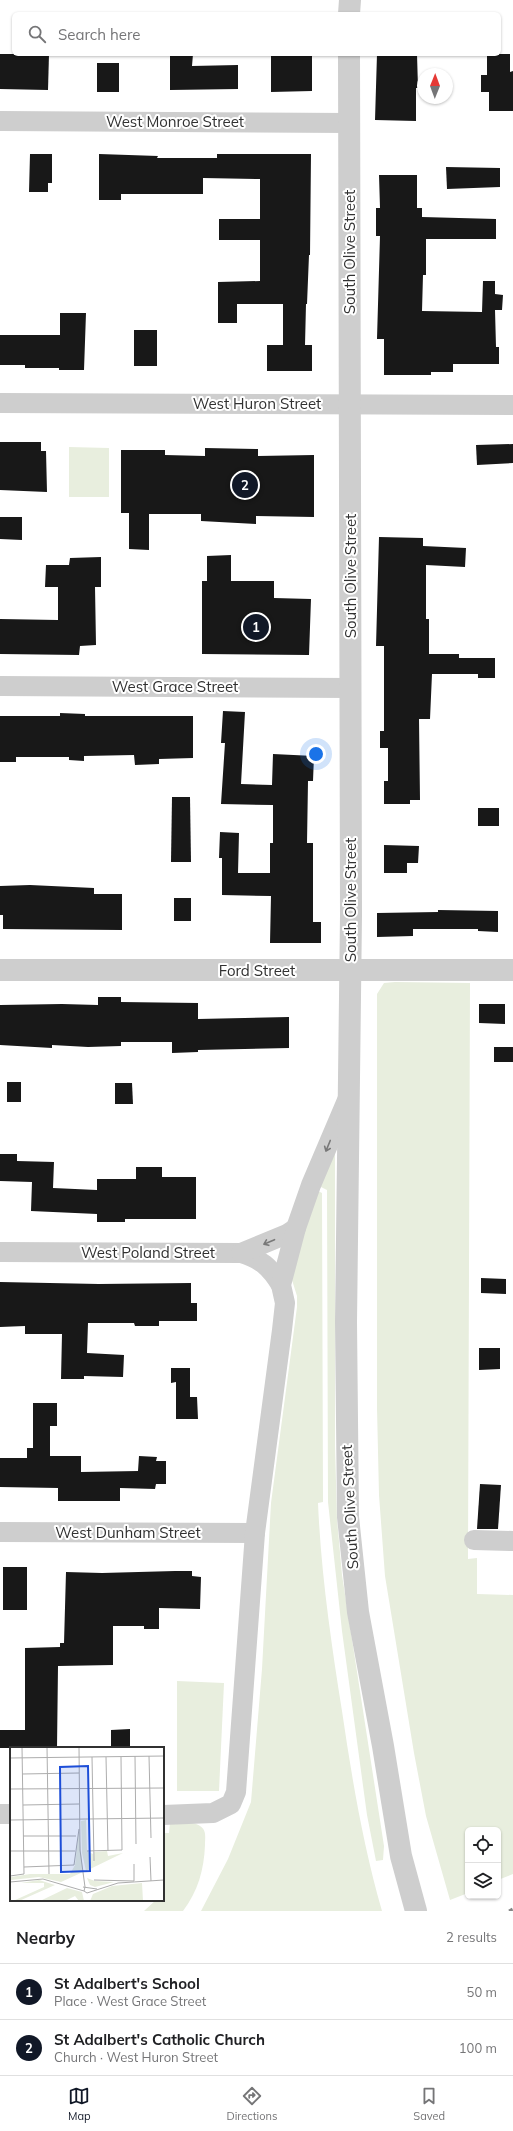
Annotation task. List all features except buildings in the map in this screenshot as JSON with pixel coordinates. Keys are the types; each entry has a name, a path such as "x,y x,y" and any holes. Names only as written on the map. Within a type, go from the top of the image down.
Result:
{"street":[{"path":"350,0 350,12"},
{"name":"South Olive Street","path":"349,56 351,688 350,971 346,1330 348,1517 358,1612 383,1746 401,1856 416,1911"},
{"name":"West Monroe Street","path":"0,122 349,123"},
{"name":"West Huron Street","path":"0,403 513,405"},
{"name":"West Grace Street","path":"0,686 351,688"},
{"name":"Ford Street","path":"0,970 513,970"},
{"name":"South Olive Street","path":"164,1815 213,1812 231,1804 238,1782 255,1533 282,1330 284,1303 281,1286 296,1228 311,1185 348,1097"},
{"path":"241,1253 287,1234 296,1228"},
{"name":"West Poland Street","path":"0,1252 241,1253 258,1258 275,1274 281,1286"},
{"name":"West Dunham Street","path":"0,1532 255,1533"},
{"path":"474,1540 513,1541"}],"green space":[{"path":"69,447 109,448 109,497 69,497"},
{"path":"384,983 470,983 468,1559 477,1558 477,1594 513,1595 513,1874 501,1879 501,1827 465,1827 465,1894 450,1900 426,1816 414,1753 385,1576 379,1495 377,1408 377,994"},
{"path":"335,1152 335,1445 337,1519 342,1575 384,1846 383,1860 376,1861 367,1815 342,1631 328,1502 327,1190 319,1186"},
{"path":"318,1191 322,1193 323,1502 318,1503 321,1555 330,1633 354,1787 369,1861 382,1911 201,1911 228,1859 251,1802 262,1669 271,1503 297,1307 297,1296 292,1280 302,1235"},
{"path":"177,1681 224,1683 219,1791 177,1791"},
{"path":"170,1823 193,1823 197,1824 204,1830 205,1837 202,1872 193,1896 183,1911 144,1911 155,1901 164,1901 164,1833 169,1833"}],"railway":[{"path":"509,1911 513,1909"}],"place":[{"name":"St Adalbert's Catholic Church","path":"245,485"},
{"name":"St Adalbert's School","path":"256,627"}]}
